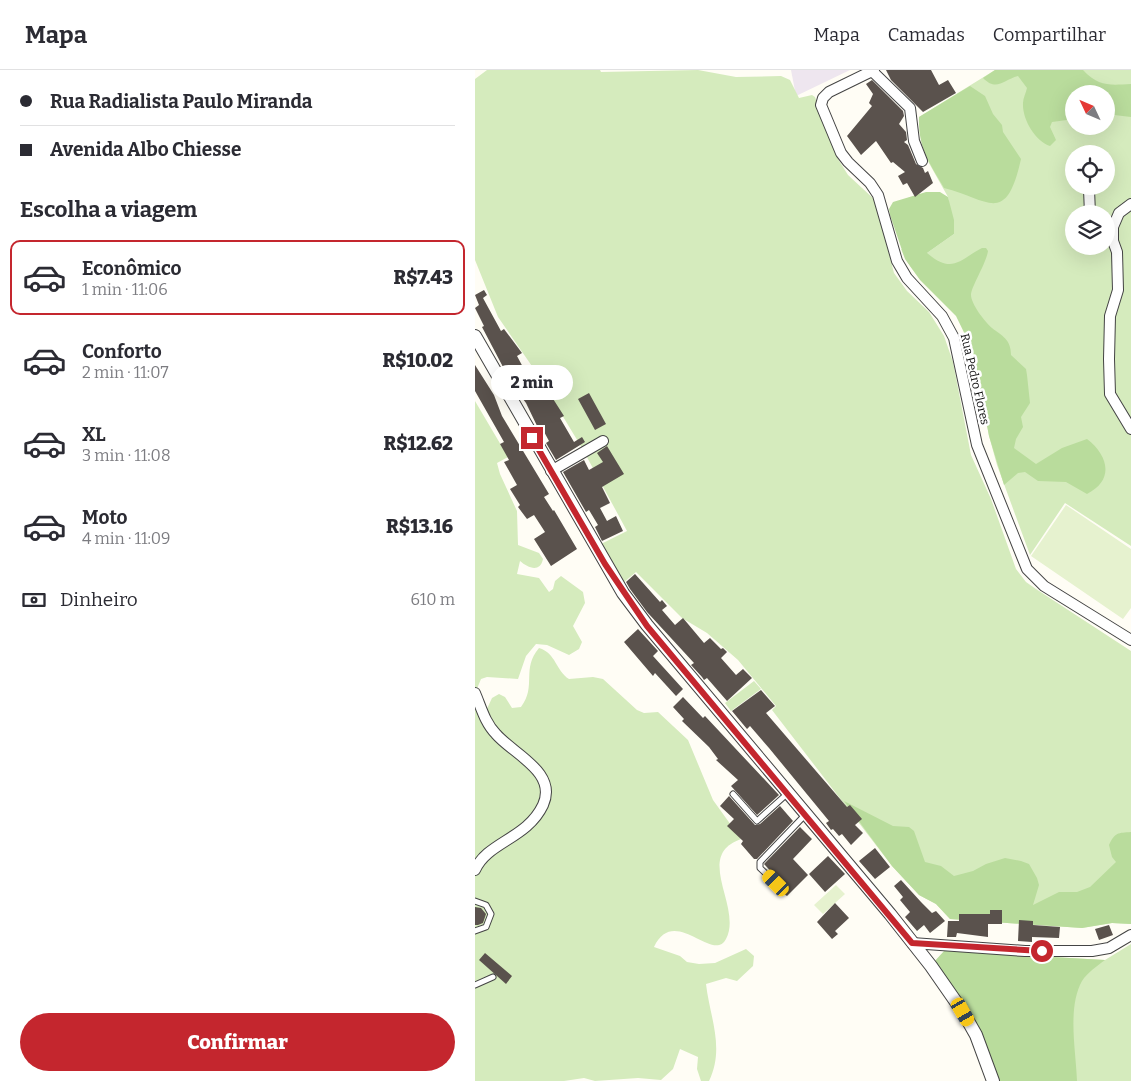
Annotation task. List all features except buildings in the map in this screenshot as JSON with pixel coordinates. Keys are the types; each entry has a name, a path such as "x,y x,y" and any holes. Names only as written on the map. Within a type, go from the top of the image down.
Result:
{"street":[{"path":"873,71 910,108 914,141 922,161"},
{"name":"Rua Pedro Flores","path":"873,71 829,92 823,98 821,105 841,153 870,183 878,195 897,261 902,270 934,306 954,338 977,445 1027,569 1044,586 1131,640"},
{"path":"1115,222 1117,217 1131,204"},
{"path":"1115,249 1117,252 1117,290 1109,326 1109,382 1113,401 1131,429"},
{"path":"475,336 551,472 627,599 912,943 965,1016 979,1041 993,1081"},
{"path":"551,472 603,441"},
{"path":"475,693 495,733 510,748 530,762 541,776 545,799 534,820 511,839 483,857 475,870"},
{"path":"912,943 1025,950 1092,951 1109,948 1131,935"}],"lane":[{"path":"733,794 757,821 788,793"},
{"path":"776,883 761,868 760,862 806,814"},
{"path":"475,901 486,905 491,919 486,927 475,931"},
{"path":"475,985 493,976"}],"shaded area":[{"path":"791,70 850,70 796,96"}],"green space":[{"path":"487,70 600,70 601,72 698,70 736,77 781,76 790,80 799,98 812,95 815,97 838,159 848,175 875,200 894,273 907,291 929,312 944,336 953,362 971,455 991,499 1016,569 1026,582 1131,651 1131,924 1112,923 1082,928 950,919 936,904 919,895 892,866 772,710 776,706 738,660 707,633 682,618 636,572 623,583 601,544 627,531 582,448 536,372 498,317 475,260 475,79"},
{"path":"995,70 1131,70 1131,546 1065,503 1030,555 997,465 989,436 973,351 966,333 956,315 918,277 901,249 927,253 954,234 948,197 925,156 919,117"},
{"path":"995,70 1083,70 1094,80 1105,84 1131,84 1131,117 1115,115 1115,85 1065,85 1065,120 1052,122 1050,127 1056,140 1050,146 1039,139 1027,122 1023,109 1023,99 1027,88 1018,76 996,85 983,78"},
{"path":"970,86 985,96 993,114 1002,125 1003,132 1021,159 1009,193 1002,201 994,203 985,202 944,188 925,154 920,138 919,117"},
{"path":"926,192 940,192 948,197 954,220 954,234 927,253 943,263 949,264 961,261 982,248 986,248 988,251 971,295 973,303 982,317 1005,338 1011,350 1011,355 1026,369 1030,403 1021,417 1023,427 1016,439 1014,448 1036,464 1062,448 1087,439 1100,452 1104,460 1105,475 1102,482 1087,494 1066,482 1038,481 1025,472 1018,473 1004,485 989,436 973,351 956,316 920,280 905,259 890,215 889,209 893,202"},
{"path":"475,401 508,457 497,463 517,511 518,545 539,553 543,559 537,568 527,566 520,561 517,574 539,578 549,592 553,589 555,581 561,576 583,592 585,603 573,626 582,642 579,649 569,655 547,645 536,644 526,656 518,679 487,677 481,679 476,691 486,711 492,698 499,694 505,697 512,708 521,707 528,692 531,663 539,648 545,650 553,658 561,671 569,679 593,677 603,679 637,710 644,713 658,712 688,740 713,800 741,839 727,847 721,857 720,870 730,926 726,939 720,945 712,945 682,932 672,931 662,935 654,947 680,956 687,962 699,964 715,963 746,949 754,956 753,966 737,981 726,978 706,984 716,1045 714,1069 709,1081 701,1081 697,1069 698,1057 680,1049 673,1069 661,1080 638,1078 595,1081 584,1078 564,1081 475,1081"},
{"path":"1066,505 1131,549 1131,608 1123,619 1031,556"},
{"path":"754,681 761,689 731,711 725,703"},
{"path":"844,801 893,826 909,827 914,831 925,862 941,866 954,876 973,871 986,864 1005,858 1029,864 1039,885 1033,905 1059,892 1077,892 1090,887 1116,862 1112,857 1109,845 1115,835 1131,832 1131,924 1112,923 1082,928 950,919 936,904 919,895 892,866"},
{"path":"836,885 845,894 823,914 814,905"},
{"path":"1131,944 1131,1081 999,1081 989,1051 944,951 1105,960"},
{"path":"944,951 1105,960 1084,978 1077,992 1074,1017 1074,1043 1077,1081 999,1081 980,1032 933,963"}],"route":[{"path":"532,438 605,564 647,626 890,914 912,943 1042,951"}]}
